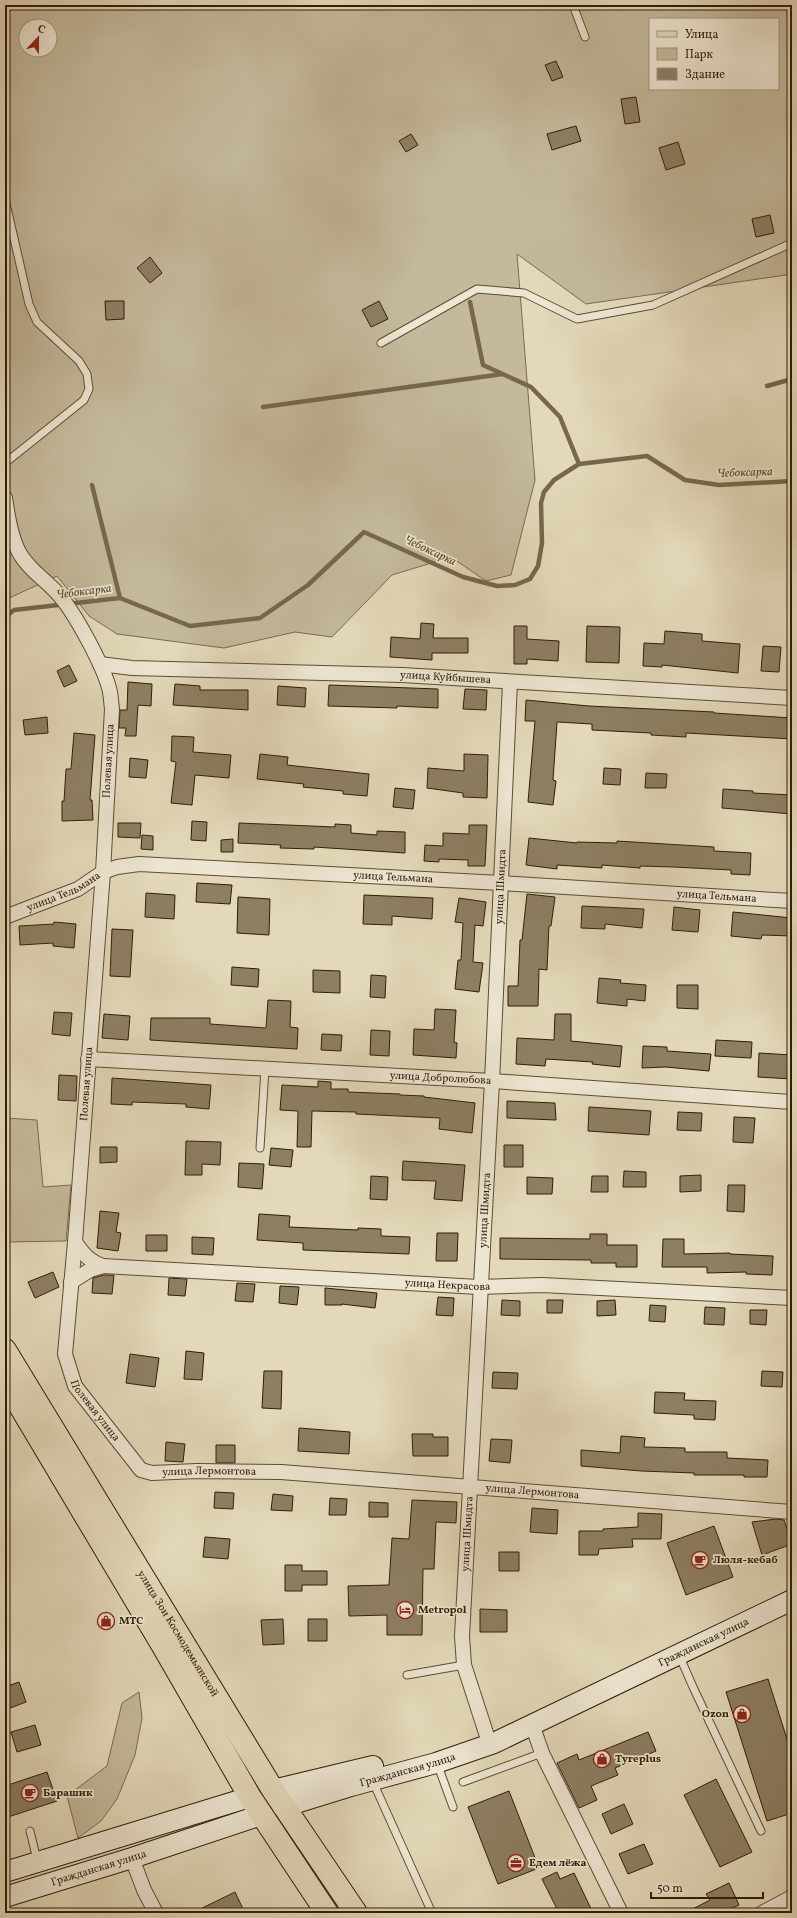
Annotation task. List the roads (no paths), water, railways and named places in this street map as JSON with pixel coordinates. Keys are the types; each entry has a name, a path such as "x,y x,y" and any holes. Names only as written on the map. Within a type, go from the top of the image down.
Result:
{"main road":[{"name":"улица Зои Космодемьянской","path":"5,1350 278,1798 356,1913"},
{"name":"улица Зои Космодемьянской","path":"5,1381 163,1646 255,1806 327,1913"},
{"name":"Гражданская улица","path":"5,1897 132,1858 255,1806 278,1798 494,1743 792,1600"},
{"path":"435,1757 487,1736 532,1724"},
{"name":"Гражданская улица","path":"278,1798 372,1780 435,1757"},
{"name":"Гражданская улица","path":"5,1872 38,1862 255,1806"}],"street":[{"name":"Полевая улица","path":"5,498 10,525 20,554 33,572 54,588 63,599 100,664 109,687 112,709 103,872 65,1354 74,1386 141,1470 152,1473"},
{"name":"улица Куйбышева","path":"100,664 132,668 402,675 792,698"},
{"name":"улица Шмидта","path":"487,1736 464,1665 462,1636 479,1287 492,1081 510,682"},
{"name":"улица Тельмана","path":"5,917 78,889 103,872 117,866 139,864 501,883 792,901"},
{"name":"улица Добролюбова","path":"88,1059 492,1081 792,1102"},
{"name":"улица Некрасова","path":"75,1242 84,1255 92,1262 103,1266 479,1287 542,1285 792,1298"},
{"name":"улица Некрасова","path":"71,1282 90,1270 103,1266"},
{"name":"улица Лермонтова","path":"152,1473 197,1471 280,1472 469,1488 792,1512"},
{"path":"532,1724 542,1753 621,1913"},
{"path":"132,1858 144,1890 156,1913"},
{"path":"762,1913 792,1897"}],"lane":[{"path":"573,5 585,37"},
{"path":"5,199 29,304 37,322 79,361 87,374 89,389 84,400 5,463"},
{"path":"380,343 477,289 524,293 577,318 653,305 792,244"},
{"path":"260,1148 265,1069"},
{"path":"679,1654 692,1687 760,1831"},
{"path":"407,1675 464,1665"},
{"path":"463,1782 542,1753"},
{"path":"435,1757 453,1807"},
{"path":"372,1780 432,1913"},
{"path":"30,1831 38,1862"}],"waterway":[{"path":"470,302 483,365 531,387 560,417 579,464"},
{"path":"263,407 503,374"},
{"path":"767,386 792,379"},
{"name":"Чебоксарка","path":"5,617 14,610 120,598 190,626 260,618 308,585 364,532 463,577 497,586 515,585 530,579 538,566 542,543 541,503 544,492 554,480 579,464 647,456 685,480 719,485 792,481"},
{"path":"92,485 120,598"}],"place":[{"name":"Люля-кебаб","path":"700,1560"},
{"name":"Metropol","path":"405,1610"},
{"name":"МТС","path":"106,1621"},
{"name":"Ozon","path":"742,1714"},
{"name":"Tyreplus","path":"602,1759"},
{"name":"Барашик","path":"30,1793"},
{"name":"Едем лёжа","path":"516,1863"}]}
